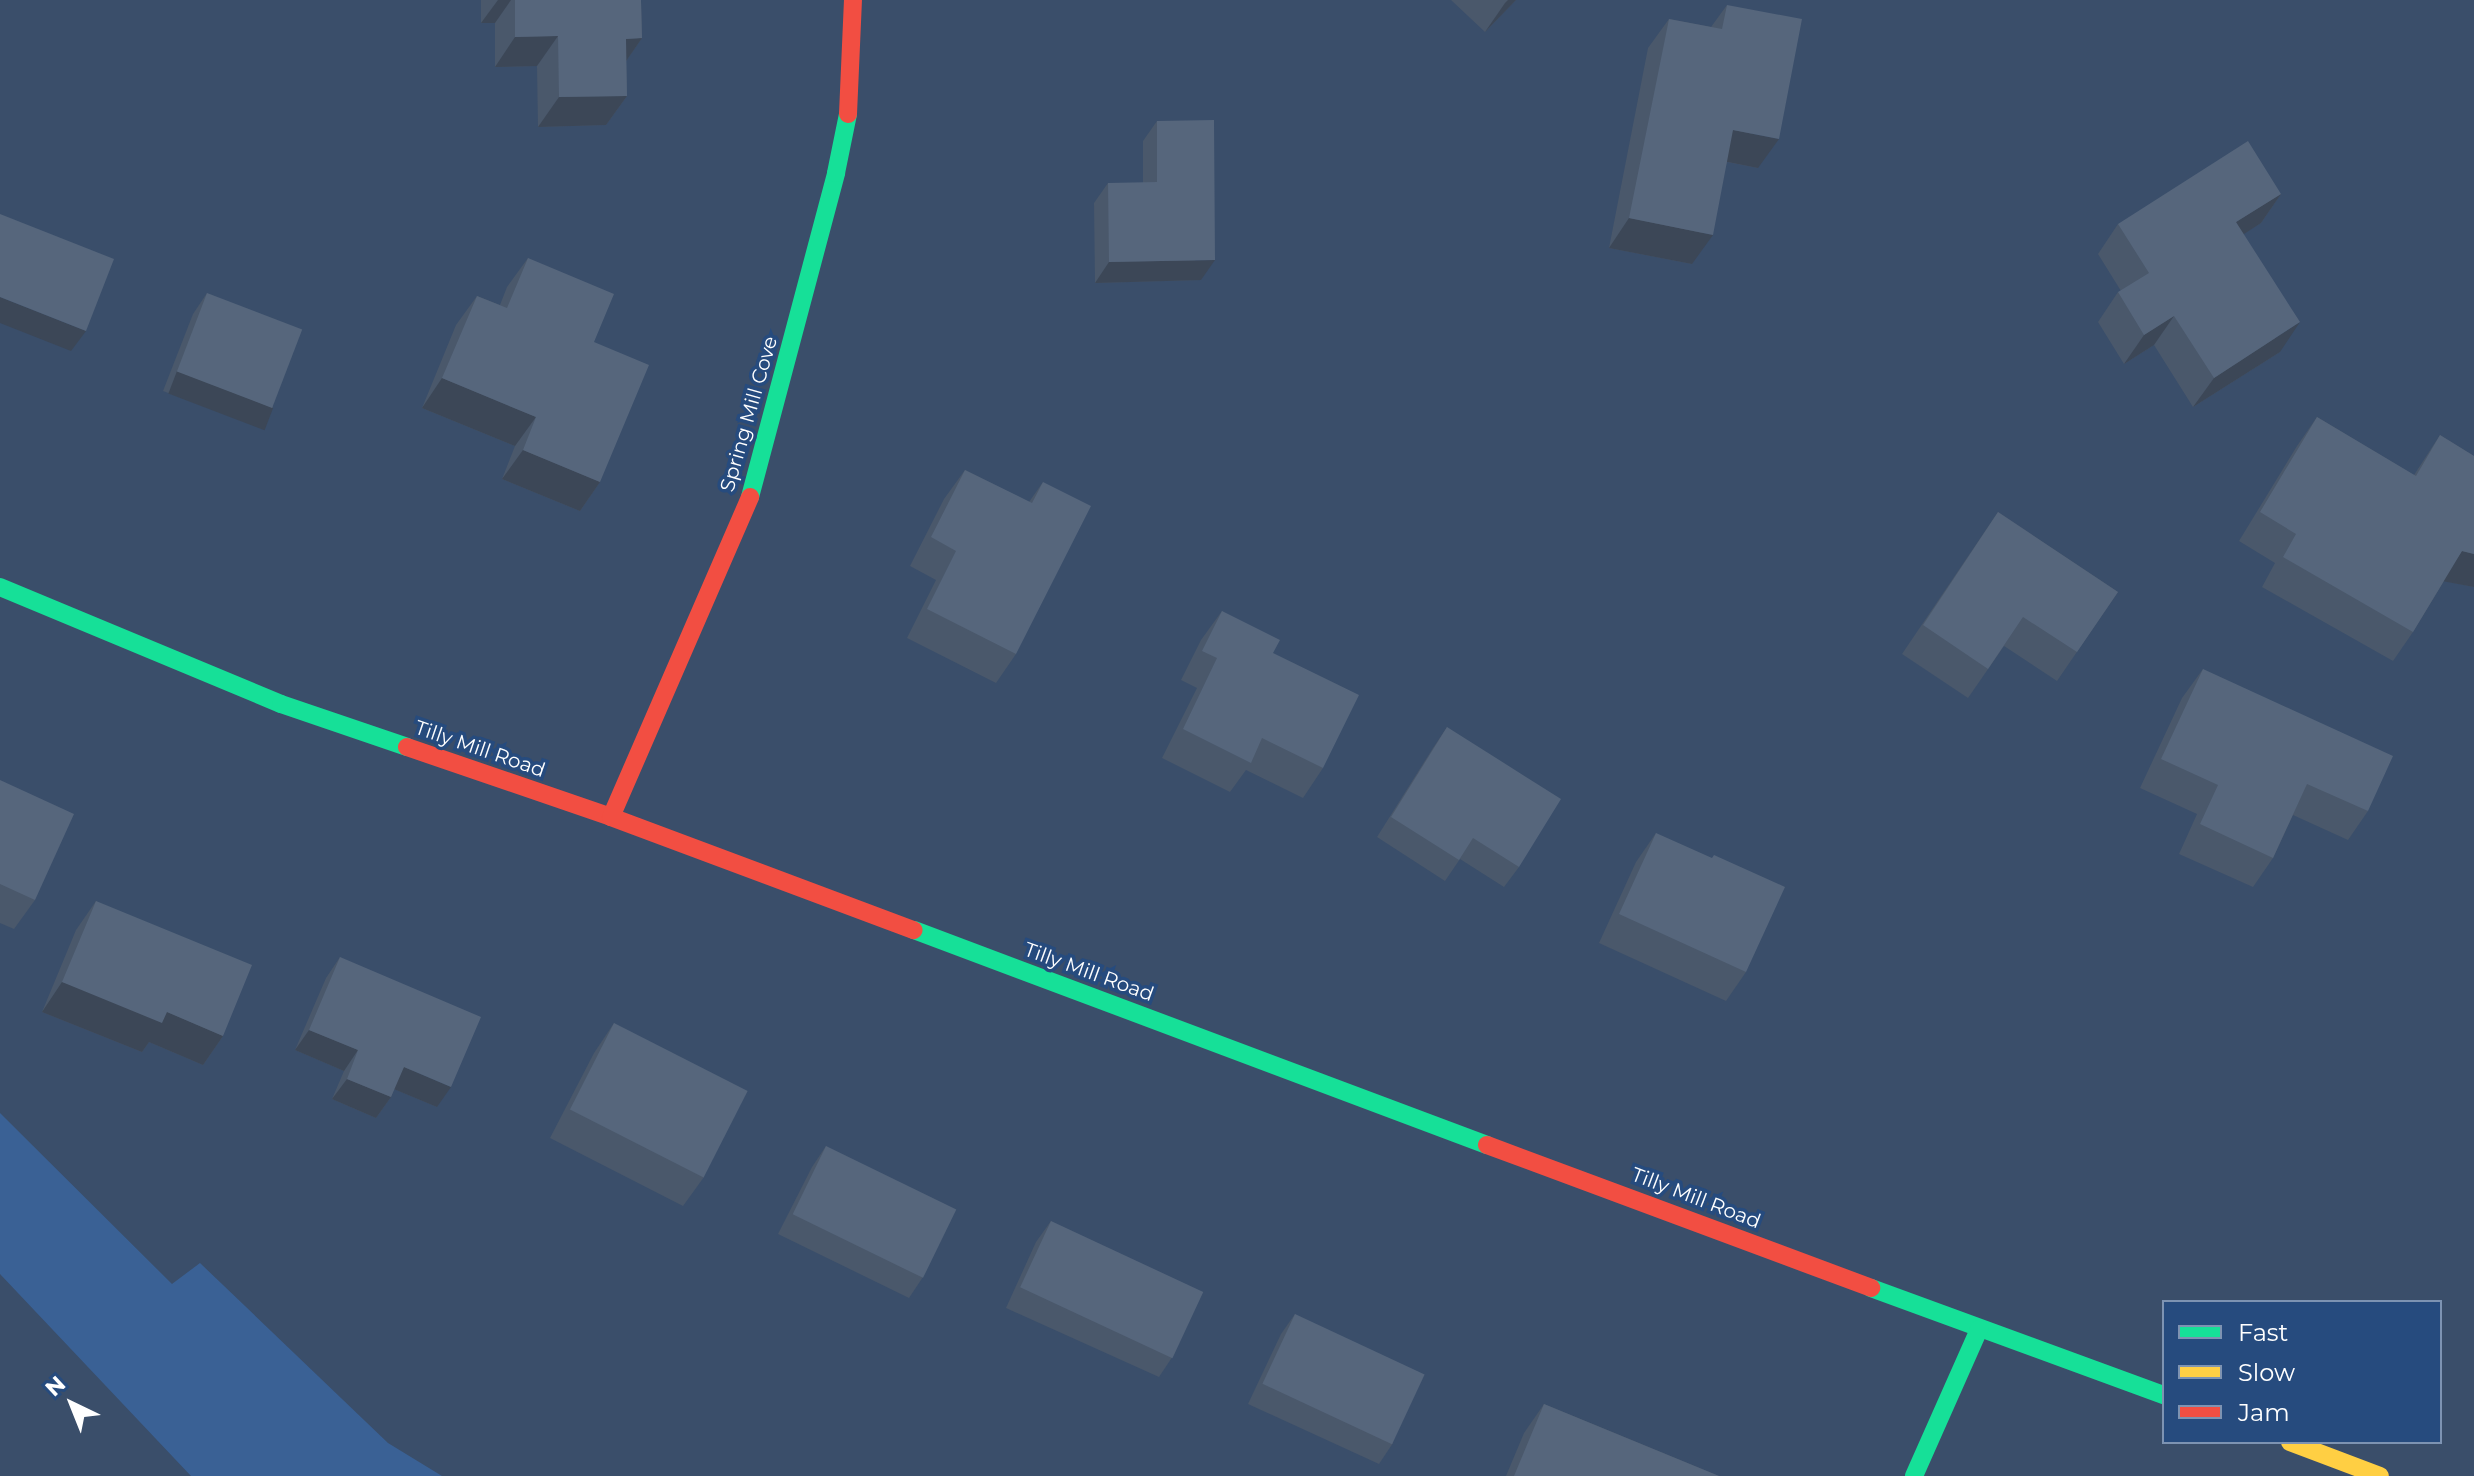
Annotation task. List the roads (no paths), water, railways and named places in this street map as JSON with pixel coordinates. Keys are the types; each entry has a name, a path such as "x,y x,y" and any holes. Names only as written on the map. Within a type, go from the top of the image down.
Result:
{"street":[{"name":"Spring Mill Cove","path":"611,817 757,482 836,173 850,104 853,0"},
{"name":"Tilly Mill Road","path":"0,587 281,704 611,817 1979,1329 2162,1394"},
{"path":"1914,1476 1979,1329"},
{"path":"2295,1444 2380,1476"}]}
